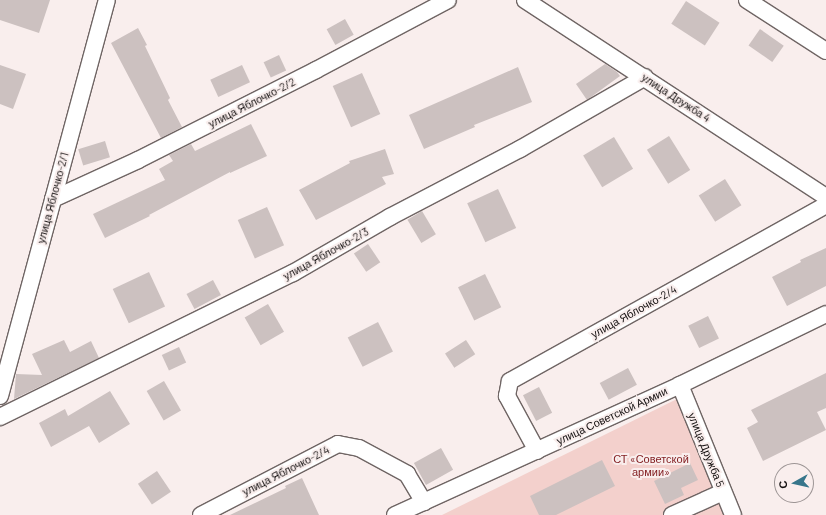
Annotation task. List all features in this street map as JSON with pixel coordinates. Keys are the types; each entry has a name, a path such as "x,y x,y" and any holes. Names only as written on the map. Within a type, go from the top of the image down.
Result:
{"street":[{"name":"улица Яблочко-2/1","path":"0,396 107,0"},
{"name":"улица Яблочко-2/2","path":"53,199 138,160 316,70 448,0"},
{"name":"улица Дружба 4","path":"525,0 645,77 826,197"},
{"path":"747,0 826,51"},
{"name":"улица Яблочко-2/3","path":"0,417 293,273 390,217 520,149 645,77"},
{"name":"улица Яблочко-2/4","path":"537,451 507,396 510,381 826,205"},
{"name":"улица Советской Армии","path":"396,515 680,385 826,314"},
{"name":"улица Дружба 5","path":"680,385 733,515"},
{"name":"улица Яблочко-2/4","path":"201,515 338,444 359,448 407,474 424,502"},
{"path":"672,515 723,492"}],"green space":[{"name":"СТ «Советской армии»","path":"677,399 726,515 442,515"}],"building":[{"path":"0,0 50,0 39,33 0,20"},
{"path":"686,1 720,23 705,45 671,24"},
{"path":"345,19 354,35 335,45 327,29"},
{"path":"138,28 170,98 168,100 182,127 161,138 111,43"},
{"path":"760,29 784,46 772,62 749,45"},
{"path":"279,55 286,70 271,78 264,62"},
{"path":"605,64 617,72 620,76 587,100 576,84"},
{"path":"0,65 26,74 13,109 0,104"},
{"path":"242,65 250,82 218,97 210,80"},
{"path":"518,67 532,102 474,125 475,127 424,149 409,115"},
{"path":"362,73 380,114 351,127 333,86"},
{"path":"251,124 267,156 230,172 149,215 150,216 105,238 93,214 165,180 159,169 173,161 169,155 191,144 195,151"},
{"path":"669,136 690,170 668,184 647,150"},
{"path":"614,137 633,169 602,187 583,156"},
{"path":"105,141 110,157 83,165 78,149"},
{"path":"385,149 394,174 382,177 386,184 316,220 299,190 350,163 349,161"},
{"path":"725,179 741,205 715,222 699,195"},
{"path":"498,189 516,228 485,242 467,203"},
{"path":"267,207 284,245 255,258 238,220"},
{"path":"422,211 436,234 421,243 407,220"},
{"path":"368,244 380,262 366,272 354,254"},
{"path":"826,248 826,286 787,306 772,277 801,262 800,260"},
{"path":"149,272 165,306 129,323 113,289"},
{"path":"485,274 501,307 474,320 458,287"},
{"path":"213,280 221,295 194,309 187,294"},
{"path":"268,304 284,332 261,345 245,318"},
{"path":"708,316 719,338 699,348 688,326"},
{"path":"378,322 393,351 363,367 348,337"},
{"path":"64,340 70,352 91,341 99,358 14,399 16,374 42,375 32,354"},
{"path":"466,340 475,354 454,368 445,354"},
{"path":"179,347 186,362 169,370 162,355"},
{"path":"628,368 637,385 609,400 600,383"},
{"path":"826,373 826,408 817,412 826,430 763,461 747,428 758,422 751,410"},
{"path":"164,381 181,410 164,420 147,391"},
{"path":"539,387 552,413 536,421 523,395"},
{"path":"110,391 130,424 99,443 89,426 51,447 39,423 65,409 68,416"},
{"path":"441,448 453,470 426,485 414,463"},
{"path":"602,460 615,486 556,515 539,515 530,496"},
{"path":"690,463 698,480 681,488 684,495 665,504 654,481"},
{"path":"157,471 171,492 152,505 138,484"},
{"path":"302,478 319,515 230,515 286,488 285,486"}]}
